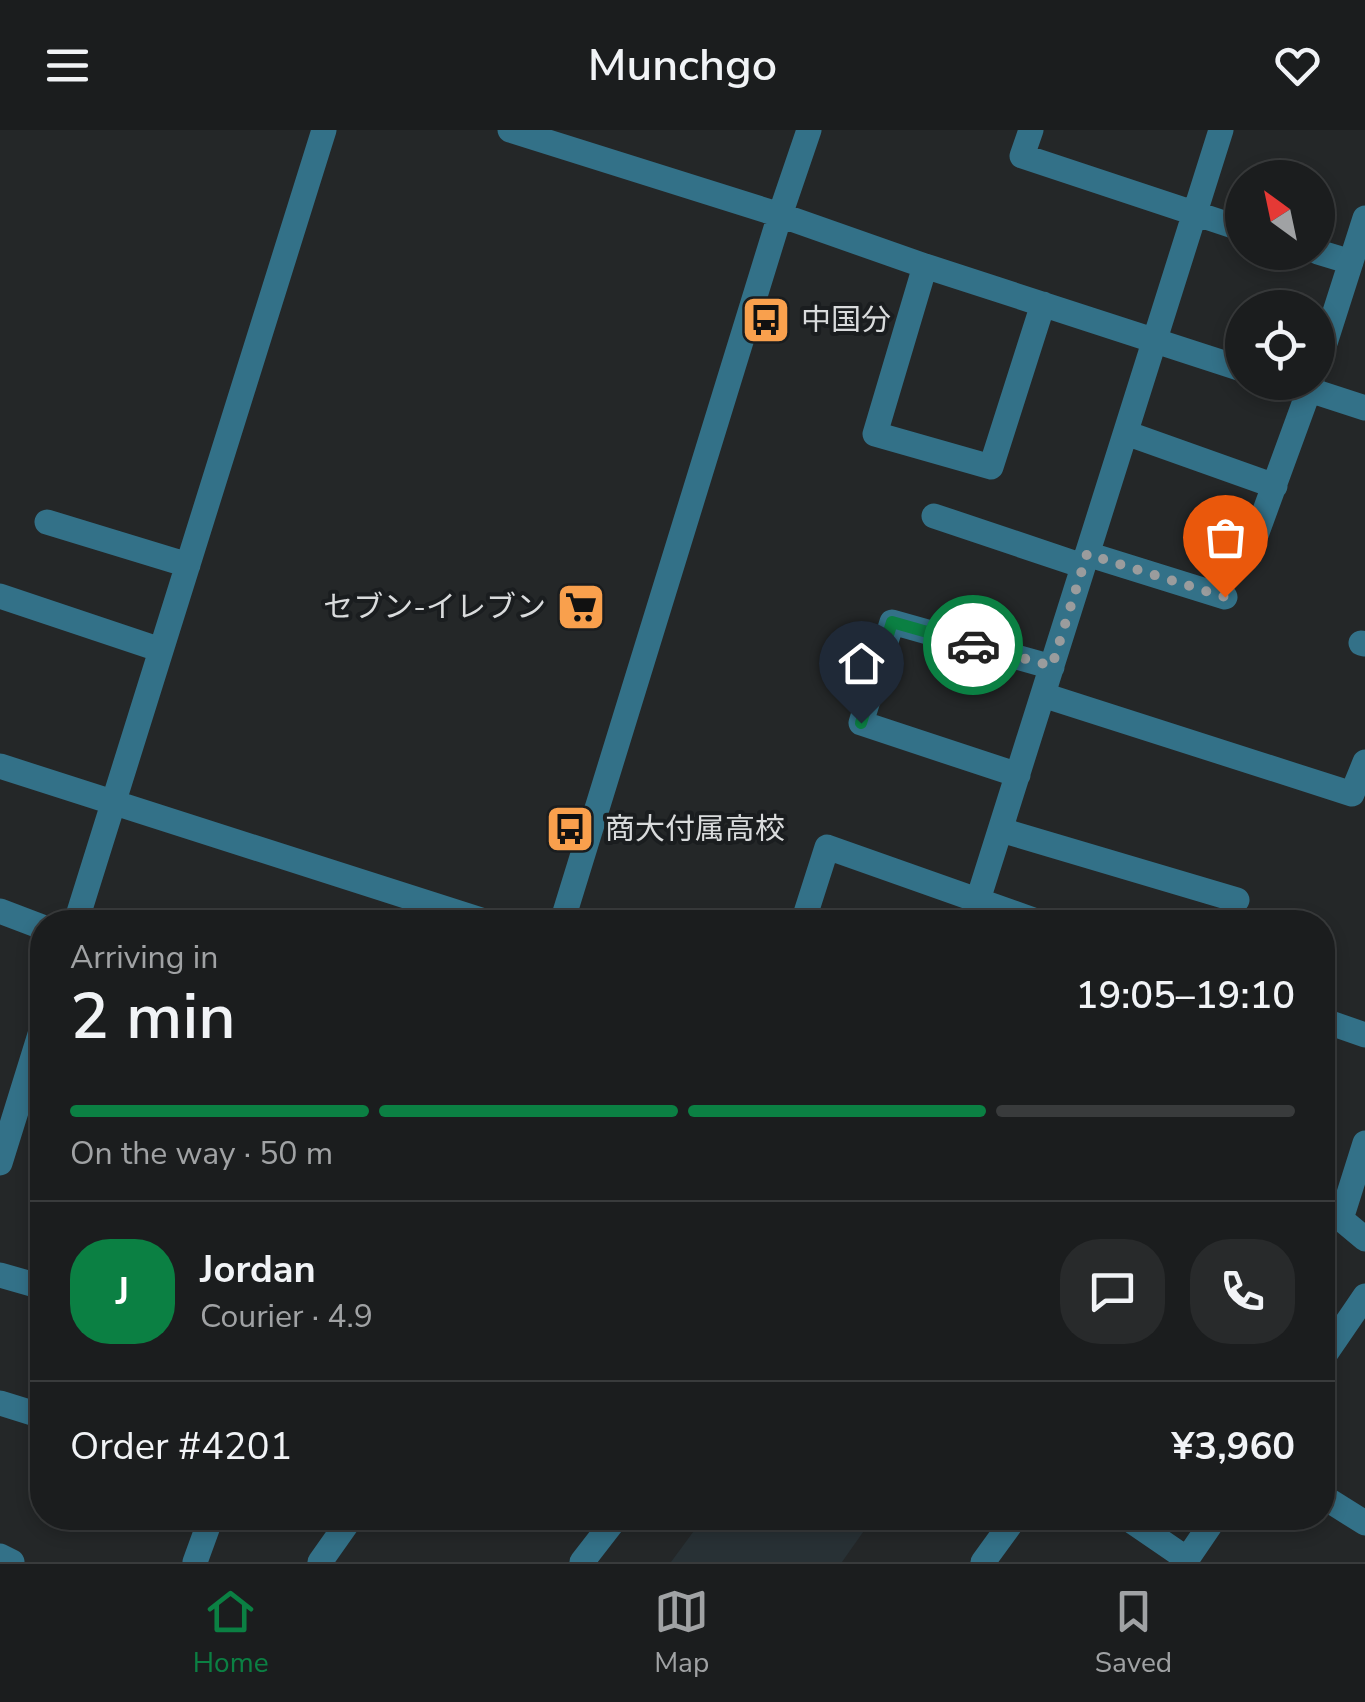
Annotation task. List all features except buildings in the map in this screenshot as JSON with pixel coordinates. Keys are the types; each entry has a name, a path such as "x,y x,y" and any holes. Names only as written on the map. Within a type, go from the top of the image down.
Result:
{"street":[{"path":"80,910 324,130"},
{"path":"510,130 780,214 925,266 1225,363"},
{"path":"566,910 809,130"},
{"path":"1031,130 1022,156 1225,224"},
{"path":"976,910 1221,130"},
{"path":"1335,312 1365,218"},
{"path":"1335,257 1351,262"},
{"path":"925,266 874,434 991,466 1043,304"},
{"path":"1335,397 1365,408"},
{"path":"1248,557 1275,486 1298,400"},
{"path":"1126,432 1275,486"},
{"path":"934,516 1225,597"},
{"path":"47,522 188,565"},
{"path":"0,596 161,650"},
{"path":"1018,774 861,723 892,622 1052,666"},
{"path":"1043,695 1352,794 1365,762"},
{"path":"0,766 449,910"},
{"path":"1000,830 1237,900"},
{"path":"807,910 827,847 970,910"},
{"path":"0,911 30,922"},
{"path":"1335,1025 1365,1035"},
{"path":"0,1163 30,1070"},
{"path":"1335,1208 1365,1143"},
{"path":"1335,1216 1365,1239"},
{"path":"0,1275 30,1284"},
{"path":"1335,1340 1365,1296"},
{"path":"0,1402 30,1412"},
{"path":"1335,1504 1365,1524"},
{"path":"195,1562 207,1530"},
{"path":"320,1562 339,1530"},
{"path":"582,1562 603,1530"},
{"path":"984,1562 1006,1530"},
{"path":"1144,1530 1186,1560 1207,1530"},
{"path":"0,1556 12,1562"}],"shaded area":[{"path":"695,1530 865,1530 842,1562 671,1562"}],"way so far":[{"path":"973,645 1052,666 1087,554 1225,597"}],"place":[{"name":"中国分","path":"766,320"},
{"name":"セブン-イレブン","path":"581,607"},
{"name":"商大付属高校","path":"570,829"}],"route":[{"path":"861,723 892,622 973,645"}]}
